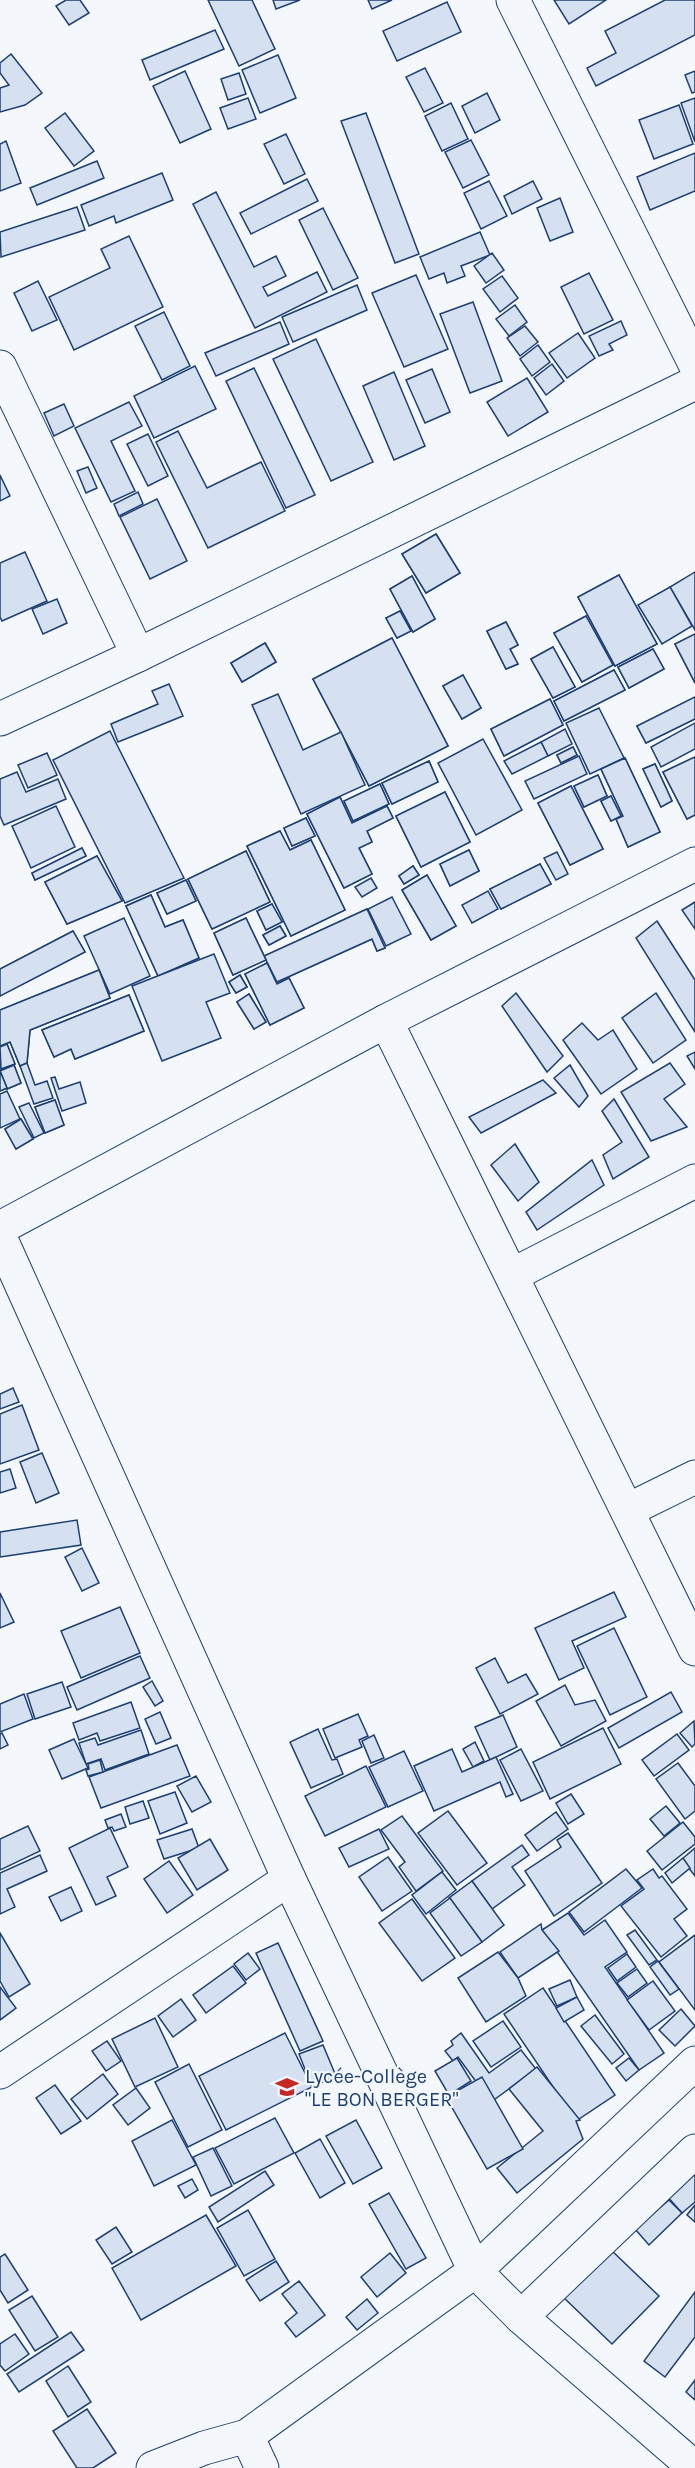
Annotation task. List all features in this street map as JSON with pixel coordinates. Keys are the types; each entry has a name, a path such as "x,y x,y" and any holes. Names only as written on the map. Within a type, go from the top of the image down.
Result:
{"street":[{"path":"513,0 695,364"},
{"path":"0,367 138,655"},
{"path":"0,719 138,655 695,383"},
{"path":"0,1228 386,1021 695,864"},
{"path":"386,1021 695,1649"},
{"path":"512,1275 695,1181"},
{"path":"0,1237 290,1879 475,2271 521,2317 695,2468"},
{"path":"628,1510 695,1477"},
{"path":"0,2072 290,1879"},
{"path":"153,2468 204,2448 247,2436 475,2271 695,2063"},
{"path":"521,2317 695,2151"},
{"path":"247,2436 262,2468"}],"building":[{"path":"66,0 80,0 89,13 69,25 56,6"},
{"path":"208,0 252,0 275,49 239,66"},
{"path":"273,0 300,0 276,9"},
{"path":"368,0 392,0 372,9"},
{"path":"554,0 606,0 569,24"},
{"path":"665,0 695,0 695,35 596,86 587,68 616,53 605,31"},
{"path":"447,2 461,32 397,61 383,31"},
{"path":"215,30 224,49 150,80 142,60"},
{"path":"11,54 42,93 25,105 0,112 0,88 9,85 0,73 0,63"},
{"path":"278,55 296,98 260,113 242,70"},
{"path":"425,68 443,103 424,112 406,77"},
{"path":"185,71 211,129 180,143 153,86"},
{"path":"695,71 695,92 692,93 685,75"},
{"path":"239,73 246,94 228,100 221,79"},
{"path":"487,93 500,120 475,133 462,106"},
{"path":"248,98 256,119 228,129 220,108"},
{"path":"695,98 695,142 681,103"},
{"path":"451,103 468,139 442,151 425,116"},
{"path":"679,105 693,144 654,159 639,120"},
{"path":"65,113 94,151 74,166 45,128"},
{"path":"366,113 419,254 395,263 341,121"},
{"path":"286,134 305,174 284,184 264,144"},
{"path":"471,140 489,175 463,188 445,152"},
{"path":"6,141 21,183 0,191 0,144"},
{"path":"695,153 695,191 650,210 637,177"},
{"path":"97,161 104,178 37,205 30,188"},
{"path":"162,173 173,200 116,223 114,216 89,226 81,205"},
{"path":"307,179 318,201 251,234 240,213"},
{"path":"489,181 507,216 481,229 464,193"},
{"path":"533,181 542,199 512,214 504,196"},
{"path":"216,192 254,267 276,256 286,276 263,287 268,296 317,272 327,292 255,328 193,204"},
{"path":"560,198 573,232 550,241 537,208"},
{"path":"77,207 85,230 1,257 0,232"},
{"path":"323,208 358,278 333,290 299,220"},
{"path":"480,232 490,255 461,266 465,276 447,283 444,273 429,279 420,257"},
{"path":"129,236 163,307 74,350 49,297 110,268 101,249"},
{"path":"492,253 504,270 486,283 474,266"},
{"path":"589,273 613,320 584,334 561,287"},
{"path":"416,275 448,349 404,367 372,293"},
{"path":"502,276 518,298 500,312 483,289"},
{"path":"38,281 57,320 32,331 14,293"},
{"path":"357,285 367,310 293,342 282,317"},
{"path":"473,302 502,381 470,393 440,314"},
{"path":"515,305 527,322 509,336 496,319"},
{"path":"164,312 190,366 162,380 135,326"},
{"path":"621,321 627,335 609,344 613,350 599,356 589,336"},
{"path":"280,322 289,344 216,376 205,353"},
{"path":"525,326 538,342 520,356 507,338"},
{"path":"578,333 595,358 567,378 549,353"},
{"path":"316,339 373,462 331,481 273,359"},
{"path":"538,345 550,362 532,376 520,359"},
{"path":"552,364 564,381 546,395 534,378"},
{"path":"195,366 216,409 154,438 134,396"},
{"path":"254,368 315,495 286,508 226,381"},
{"path":"432,369 450,412 425,423 406,380"},
{"path":"394,372 425,446 394,460 363,386"},
{"path":"527,378 548,412 508,436 487,402"},
{"path":"129,402 142,426 111,441 135,491 111,502 75,428"},
{"path":"64,404 74,426 54,436 44,413"},
{"path":"178,431 207,488 261,462 285,511 208,548 156,442"},
{"path":"148,434 168,476 148,486 127,444"},
{"path":"88,467 97,488 86,493 77,471"},
{"path":"0,475 10,496 0,501"},
{"path":"138,492 143,504 119,516 114,504"},
{"path":"157,499 187,561 150,579 120,517"},
{"path":"436,534 460,573 426,593 402,554"},
{"path":"436,534 460,573 426,593 402,554"},
{"path":"25,552 47,601 2,621 0,617 0,563"},
{"path":"695,572 695,630 670,587"},
{"path":"619,575 657,644 615,666 578,597"},
{"path":"619,575 657,644 615,666 578,597"},
{"path":"412,576 435,619 413,632 390,589"},
{"path":"412,576 435,619 413,632 390,589"},
{"path":"670,587 692,626 662,644 638,605"},
{"path":"57,599 67,623 43,634 32,609"},
{"path":"400,611 411,631 397,638 386,618"},
{"path":"400,611 411,631 397,638 386,618"},
{"path":"586,616 613,665 582,682 554,633"},
{"path":"586,616 613,665 582,682 554,633"},
{"path":"506,622 518,645 510,649 518,664 506,669 487,631"},
{"path":"506,622 518,645 510,649 518,664 506,669 487,631"},
{"path":"695,634 695,683 675,644"},
{"path":"695,634 695,683 675,644"},
{"path":"392,638 448,746 369,786 313,679"},
{"path":"392,638 448,746 369,786 313,679"},
{"path":"265,643 276,662 242,682 231,663"},
{"path":"265,643 276,662 242,682 231,663"},
{"path":"553,647 575,687 553,698 531,659"},
{"path":"553,647 575,687 553,698 531,659"},
{"path":"653,649 664,669 629,688 618,667"},
{"path":"653,649 664,669 629,688 618,667"},
{"path":"614,670 625,690 564,721 554,701"},
{"path":"614,670 625,690 564,721 554,701"},
{"path":"463,675 481,708 462,719 443,686"},
{"path":"463,675 481,708 462,719 443,686"},
{"path":"169,684 183,716 118,742 111,724 158,704 152,691"},
{"path":"278,694 303,750 341,732 365,785 301,814 252,705"},
{"path":"695,697 695,719 646,743 637,726"},
{"path":"695,697 695,719 646,743 637,726"},
{"path":"550,699 563,725 504,756 491,729"},
{"path":"550,699 563,725 504,756 491,729"},
{"path":"599,708 624,758 590,774 566,723"},
{"path":"695,723 695,749 661,767 651,747"},
{"path":"565,729 572,744 548,756 541,742"},
{"path":"110,731 184,878 125,903 53,760"},
{"path":"483,739 522,810 476,835 438,763"},
{"path":"541,742 548,756 512,774 504,761"},
{"path":"573,747 577,755 561,763 557,755"},
{"path":"573,747 577,755 561,763 557,755"},
{"path":"47,753 57,775 28,788 18,765"},
{"path":"579,756 587,774 534,799 525,781"},
{"path":"695,757 695,815 687,819 663,772"},
{"path":"695,757 695,815 687,819 663,772"},
{"path":"625,758 660,832 628,847 616,819 623,816 601,769"},
{"path":"625,758 660,832 628,847 616,819 623,816 601,769"},
{"path":"429,761 438,782 392,804 382,783"},
{"path":"429,761 438,782 392,804 382,783"},
{"path":"655,764 672,801 661,807 643,769"},
{"path":"655,764 672,801 661,807 643,769"},
{"path":"17,772 26,792 58,779 66,799 4,825 0,816 0,779"},
{"path":"598,775 607,796 584,807 574,786"},
{"path":"598,775 607,796 584,807 574,786"},
{"path":"380,784 389,804 353,821 344,801"},
{"path":"380,784 389,804 353,821 344,801"},
{"path":"571,786 603,849 570,865 538,803"},
{"path":"571,786 603,849 570,865 538,803"},
{"path":"445,792 470,842 421,867 396,816"},
{"path":"445,792 470,842 421,867 396,816"},
{"path":"611,796 621,816 611,821 601,801"},
{"path":"611,796 621,816 611,821 601,801"},
{"path":"340,797 352,823 387,806 393,818 367,831 372,842 359,848 372,874 344,888 307,814"},
{"path":"340,797 352,823 387,806 393,818 367,831 372,842 359,848 372,874 344,888 307,814"},
{"path":"56,806 75,847 31,868 12,826"},
{"path":"306,818 315,836 292,846 284,828"},
{"path":"306,818 315,836 292,846 284,828"},
{"path":"280,831 290,850 311,840 345,910 291,936 247,846"},
{"path":"280,831 290,850 311,840 345,910 291,936 247,846"},
{"path":"82,848 86,856 35,880 32,873"},
{"path":"82,848 86,856 35,880 32,873"},
{"path":"469,850 479,871 450,886 440,864"},
{"path":"469,850 479,871 450,886 440,864"},
{"path":"246,851 270,902 212,929 188,879"},
{"path":"246,851 270,902 212,929 188,879"},
{"path":"557,852 568,874 556,880 544,858"},
{"path":"97,856 122,901 67,924 45,882"},
{"path":"97,856 122,901 67,924 45,882"},
{"path":"540,864 551,884 501,909 490,889"},
{"path":"540,864 551,884 501,909 490,889"},
{"path":"413,866 419,875 404,884 399,876"},
{"path":"413,866 419,875 404,884 399,876"},
{"path":"427,875 456,926 431,940 402,890"},
{"path":"427,875 456,926 431,940 402,890"},
{"path":"371,878 377,888 362,897 355,887"},
{"path":"186,880 196,901 167,914 157,893"},
{"path":"186,880 196,901 167,914 157,893"},
{"path":"488,891 498,909 472,923 462,905"},
{"path":"151,895 165,927 183,920 199,958 158,976 126,906"},
{"path":"151,895 165,927 183,920 199,958 158,976 126,906"},
{"path":"392,897 411,934 386,946 368,909"},
{"path":"695,902 695,929 682,910"},
{"path":"272,904 282,922 266,930 257,911"},
{"path":"272,904 282,922 266,930 257,911"},
{"path":"367,909 385,948 377,951 372,939 277,982 264,956"},
{"path":"367,909 385,948 377,951 372,939 277,982 264,956"},
{"path":"124,918 150,976 110,994 84,936"},
{"path":"246,918 266,960 233,975 214,933"},
{"path":"246,918 266,960 233,975 214,933"},
{"path":"657,921 695,980 695,1032 636,938"},
{"path":"280,926 286,936 269,945 263,935"},
{"path":"280,926 286,936 269,945 263,935"},
{"path":"73,931 85,952 0,996 0,969"},
{"path":"73,931 85,952 0,996 0,969"},
{"path":"214,954 230,993 206,1002 221,1038 162,1061 132,986"},
{"path":"267,963 277,984 289,978 304,1008 270,1025 245,974"},
{"path":"267,963 277,984 289,978 304,1008 270,1025 245,974"},
{"path":"99,970 110,998 30,1030 27,1063 20,1066 10,1042 0,1046 0,1010"},
{"path":"99,970 110,998 30,1030 27,1063 20,1066 10,1042 0,1046 0,1010"},
{"path":"240,975 247,987 236,993 229,982"},
{"path":"240,975 247,987 236,993 229,982"},
{"path":"516,993 563,1056 547,1072 502,1006"},
{"path":"656,993 686,1040 653,1063 622,1018"},
{"path":"249,994 266,1022 254,1029 237,1002"},
{"path":"249,994 266,1022 254,1029 237,1002"},
{"path":"129,995 144,1031 75,1059 71,1049 54,1057 42,1030"},
{"path":"129,995 144,1031 75,1059 71,1049 54,1057 42,1030"},
{"path":"582,1023 598,1040 613,1030 637,1069 601,1094 563,1040"},
{"path":"7,1044 15,1064 1,1069 0,1047"},
{"path":"7,1044 15,1064 1,1069 0,1047"},
{"path":"695,1052 695,1069 687,1056"},
{"path":"27,1063 35,1085 47,1081 53,1098 34,1104 20,1066"},
{"path":"670,1063 685,1084 664,1099 687,1127 651,1141 621,1092"},
{"path":"14,1065 21,1083 7,1089 0,1071"},
{"path":"14,1065 21,1083 7,1089 0,1071"},
{"path":"570,1065 588,1096 579,1107 554,1078"},
{"path":"0,1071 7,1088 0,1091"},
{"path":"0,1071 7,1088 0,1091"},
{"path":"55,1077 59,1089 80,1082 86,1103 62,1111 51,1078"},
{"path":"543,1080 556,1093 481,1133 469,1117"},
{"path":"7,1091 20,1119 0,1128 0,1094"},
{"path":"614,1099 649,1157 613,1179 603,1155 622,1142 602,1111"},
{"path":"55,1100 64,1125 45,1133 35,1107"},
{"path":"55,1100 64,1125 45,1133 35,1107"},
{"path":"29,1103 44,1133 34,1138 19,1107"},
{"path":"21,1119 33,1139 16,1149 5,1129"},
{"path":"21,1119 33,1139 16,1149 5,1129"},
{"path":"515,1144 539,1182 518,1201 491,1165"},
{"path":"592,1160 604,1185 537,1230 526,1212"},
{"path":"13,1388 19,1402 0,1409 0,1394"},
{"path":"22,1405 39,1450 0,1464 0,1414"},
{"path":"42,1453 59,1493 36,1503 20,1462"},
{"path":"10,1469 16,1488 0,1493 0,1472"},
{"path":"77,1520 81,1545 0,1557 0,1532"},
{"path":"82,1548 99,1583 82,1591 65,1557"},
{"path":"614,1592 626,1617 572,1641 584,1668 559,1680 535,1628"},
{"path":"0,1593 14,1622 0,1628"},
{"path":"120,1607 140,1653 81,1678 61,1631"},
{"path":"614,1628 647,1697 610,1715 577,1646"},
{"path":"140,1656 150,1678 77,1710 67,1687"},
{"path":"495,1658 508,1683 526,1674 538,1694 500,1714 476,1668"},
{"path":"152,1681 163,1701 155,1706 143,1687"},
{"path":"62,1682 71,1707 35,1719 27,1694"},
{"path":"565,1685 575,1705 595,1700 606,1721 561,1746 536,1701"},
{"path":"671,1692 682,1712 619,1748 608,1728"},
{"path":"24,1694 33,1719 0,1732 0,1704"},
{"path":"131,1702 140,1728 100,1741 97,1733 79,1740 73,1723"},
{"path":"160,1712 171,1738 156,1744 145,1719"},
{"path":"358,1714 368,1736 359,1740 362,1747 335,1758 323,1729"},
{"path":"503,1715 517,1747 490,1760 475,1727"},
{"path":"694,1721 695,1744 692,1747 680,1733"},
{"path":"603,1728 621,1764 550,1799 533,1762"},
{"path":"318,1729 332,1760 337,1759 343,1774 311,1788 290,1742"},
{"path":"141,1730 149,1754 105,1770 101,1759 86,1764 79,1743 95,1738 98,1745"},
{"path":"2,1733 8,1745 0,1749 0,1734"},
{"path":"677,1734 689,1750 654,1776 642,1760"},
{"path":"374,1735 384,1758 371,1763 362,1741"},
{"path":"74,1739 88,1768 62,1779 49,1750"},
{"path":"475,1742 484,1761 473,1767 463,1749"},
{"path":"177,1745 190,1776 101,1808 89,1777"},
{"path":"452,1749 462,1772 496,1757 513,1794 506,1797 500,1782 434,1811 414,1766"},
{"path":"521,1749 543,1791 521,1801 500,1760"},
{"path":"404,1751 423,1791 388,1807 369,1767"},
{"path":"100,1760 103,1772 88,1776 86,1770 89,1769 88,1764"},
{"path":"678,1763 695,1786 695,1811 685,1819 656,1779"},
{"path":"366,1766 386,1807 325,1836 305,1796"},
{"path":"196,1776 211,1802 192,1812 177,1786"},
{"path":"175,1792 187,1823 160,1834 148,1801"},
{"path":"571,1794 584,1814 568,1824 556,1803"},
{"path":"143,1801 149,1818 130,1824 125,1807"},
{"path":"666,1806 680,1823 664,1836 650,1819"},
{"path":"448,1811 487,1863 457,1885 418,1833"},
{"path":"556,1812 568,1829 537,1851 525,1835"},
{"path":"121,1814 126,1827 114,1831 112,1827 108,1828 105,1820"},
{"path":"402,1816 443,1871 416,1891 399,1867 405,1862 381,1830"},
{"path":"683,1822 695,1837 695,1844 662,1870 647,1851"},
{"path":"28,1826 40,1851 0,1870 0,1839"},
{"path":"110,1828 128,1867 107,1877 116,1896 96,1905 69,1848"},
{"path":"192,1829 199,1848 164,1859 157,1840"},
{"path":"379,1829 389,1849 349,1867 339,1848"},
{"path":"568,1833 602,1883 554,1916 525,1871 561,1847 557,1840"},
{"path":"210,1839 228,1870 197,1890 178,1858"},
{"path":"522,1845 529,1855 512,1867 525,1885 492,1909 472,1881"},
{"path":"695,1848 695,1876 682,1859"},
{"path":"40,1855 47,1871 7,1889 15,1907 0,1914 0,1873"},
{"path":"388,1857 412,1891 382,1911 359,1877"},
{"path":"683,1858 690,1868 672,1883 665,1873"},
{"path":"169,1861 193,1895 167,1913 144,1879"},
{"path":"626,1869 642,1888 584,1932 569,1912"},
{"path":"653,1869 659,1878 662,1876 687,1909 674,1919 687,1936 661,1957 621,1906 644,1889 637,1880"},
{"path":"442,1872 456,1890 426,1914 412,1895"},
{"path":"472,1881 504,1925 482,1942 449,1898"},
{"path":"71,1887 82,1911 61,1921 49,1897"},
{"path":"450,1898 482,1942 461,1956 430,1913"},
{"path":"412,1899 455,1958 422,1981 379,1923"},
{"path":"568,1913 584,1935 605,1920 627,1952 605,1967 664,2053 639,2070 542,1930"},
{"path":"541,1924 542,1930 559,1951 518,1978 500,1952"},
{"path":"635,1930 657,1960 649,1965 627,1935"},
{"path":"0,1933 30,1984 9,1997 0,1981"},
{"path":"695,1935 695,2010 659,1962"},
{"path":"278,1943 323,2041 300,2051 256,1953"},
{"path":"498,1952 518,1978 526,1996 486,2022 458,1978"},
{"path":"248,1953 260,1969 246,1980 234,1964"},
{"path":"627,1954 636,1967 617,1981 608,1968"},
{"path":"658,1961 679,1989 670,1995 650,1967"},
{"path":"233,1966 246,1983 206,2013 193,1995"},
{"path":"637,1969 647,1983 628,1997 617,1983"},
{"path":"570,1980 577,1997 557,2006 549,1989"},
{"path":"653,1981 675,2011 649,2030 627,2000"},
{"path":"0,1987 16,2008 0,2020"},
{"path":"543,1988 615,2095 576,2121 504,2014"},
{"path":"577,1997 584,2010 564,2022 556,2008"},
{"path":"181,1999 196,2020 173,2037 158,2016"},
{"path":"681,2009 695,2026 675,2046 659,2030"},
{"path":"595,2015 624,2054 612,2064 581,2026"},
{"path":"155,2018 178,2067 135,2087 112,2039"},
{"path":"503,2021 521,2047 491,2067 473,2041"},
{"path":"285,2033 312,2087 226,2130 199,2076"},
{"path":"461,2033 489,2073 521,2050 536,2069 491,2102 458,2057 453,2061 445,2051 453,2045 451,2041"},
{"path":"107,2041 121,2061 106,2071 92,2051"},
{"path":"323,2045 336,2076 312,2087 299,2054"},
{"path":"457,2058 471,2081 449,2095 435,2071"},
{"path":"629,2058 639,2070 626,2081 616,2068"},
{"path":"189,2064 222,2130 188,2147 155,2082"},
{"path":"537,2067 580,2120 576,2121 583,2139 517,2193 497,2168 543,2131 509,2089"},
{"path":"103,2074 118,2094 87,2119 71,2099"},
{"path":"482,2077 523,2149 487,2169 446,2097"},
{"path":"55,2085 81,2121 61,2134 36,2098"},
{"path":"136,2088 150,2108 128,2125 113,2105"},
{"path":"275,2118 294,2153 234,2184 215,2148"},
{"path":"172,2120 196,2165 154,2186 132,2141"},
{"path":"356,2120 382,2168 353,2184 326,2136"},
{"path":"320,2139 345,2183 320,2198 295,2153"},
{"path":"213,2148 232,2186 211,2196 193,2157"},
{"path":"265,2171 274,2185 218,2222 209,2207"},
{"path":"692,2172 695,2176 695,2202 682,2213 666,2195"},
{"path":"192,2179 198,2190 185,2198 178,2186"},
{"path":"389,2193 426,2258 406,2269 369,2204"},
{"path":"669,2200 682,2213 649,2245 635,2229"},
{"path":"695,2205 695,2222 687,2215"},
{"path":"248,2210 275,2259 244,2276 217,2228"},
{"path":"206,2215 236,2266 141,2320 112,2268"},
{"path":"116,2227 132,2252 112,2264 96,2240"},
{"path":"609,2248 659,2296 612,2344 562,2296"},
{"path":"390,2253 406,2273 377,2297 361,2277"},
{"path":"5,2254 28,2290 8,2303 0,2290 0,2257"},
{"path":"276,2261 289,2282 260,2301 246,2280"},
{"path":"299,2281 325,2315 296,2337 285,2323 297,2313 282,2294"},
{"path":"695,2292 695,2337 665,2377 644,2361"},
{"path":"32,2296 58,2337 35,2351 9,2310"},
{"path":"367,2299 378,2313 357,2330 346,2317"},
{"path":"71,2332 84,2350 19,2392 7,2374"},
{"path":"15,2334 29,2354 5,2371 0,2365 0,2344"},
{"path":"68,2366 91,2402 68,2417 46,2381"},
{"path":"695,2380 695,2400 686,2392"},
{"path":"87,2409 116,2453 93,2468 77,2468 53,2431"}],"place":[{"name":"Lycée-Collège \"LE BON BERGER\"","path":"287,2087"}]}
